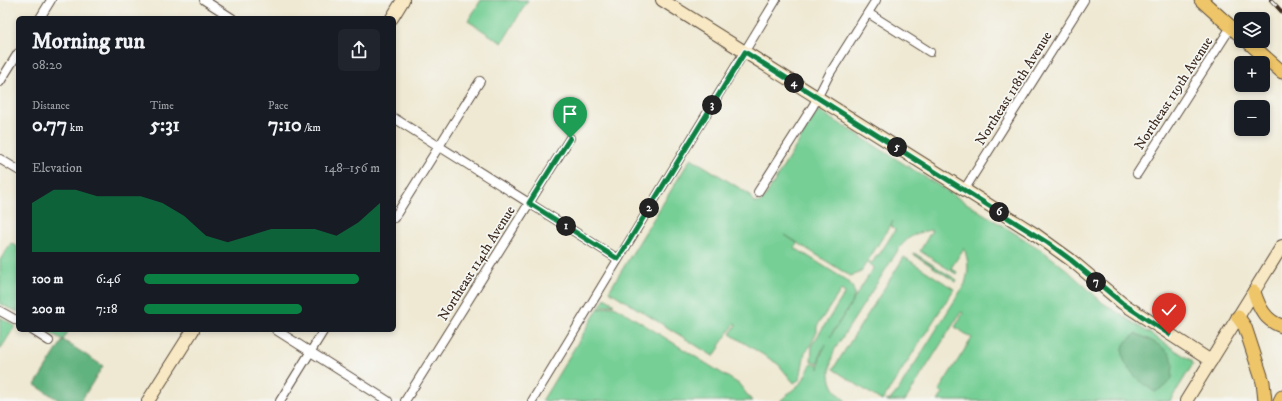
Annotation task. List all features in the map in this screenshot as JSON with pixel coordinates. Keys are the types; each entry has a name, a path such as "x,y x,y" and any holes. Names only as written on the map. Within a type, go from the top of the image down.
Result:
{"main road":[{"path":"1201,0 1234,29"},
{"path":"1255,48 1282,72"},
{"path":"1254,292 1263,313 1269,320 1282,326"},
{"path":"1238,317 1245,327 1263,382 1265,401"},
{"path":"1280,401 1282,397"}],"street":[{"path":"41,16 51,0"},
{"path":"204,0 229,16"},
{"path":"393,16 403,0"},
{"path":"662,0 1060,251 1122,303 1211,361"},
{"path":"532,401 776,0"},
{"path":"758,192 818,98 830,73 876,0"},
{"name":"Northeast 118th Avenue","path":"964,190 1084,0"},
{"path":"868,13 930,52"},
{"name":"Northeast 119th Avenue","path":"1137,174 1234,34"},
{"path":"0,82 16,56"},
{"path":"396,215 480,81"},
{"path":"396,119 618,259"},
{"name":"Northeast 114th Avenue","path":"405,401 570,138"},
{"path":"0,158 16,169"},
{"path":"1186,401 1282,246"},
{"path":"0,311 16,320"},
{"path":"35,332 49,341"},
{"path":"148,401 192,332"},
{"path":"279,332 388,401"},
{"path":"280,401 323,332"}],"green space":[{"path":"481,0 528,0 502,43 468,21"},
{"path":"818,110 1043,251 1066,269 1103,303 1192,361 1193,364 1170,401 938,401 943,393 939,390 972,338 955,327 963,313 961,312 905,401 886,401 891,399 899,389 965,284 968,266 964,248 951,268 957,272 956,274 920,251 932,230 914,235 900,247 835,349 832,357 830,378 835,390 846,401 780,401 802,382 811,364 819,365 819,369 820,357 826,344 821,352 818,363 811,362 812,345 845,293 841,290 817,326 817,332 809,348 805,352 800,379 794,383 778,364 730,334 736,325 735,323 713,356 609,291 691,158 749,194 754,203 762,202","holes":["893,221 891,226 895,230 879,255 877,255 872,263 868,261 867,263 874,267 850,305 853,300 854,292 849,282 795,248 797,243 785,235 850,276 860,273"]},
{"path":"11,243 16,246 16,311 0,304 0,260"},
{"path":"914,253 957,280 956,282 913,254"},
{"path":"904,257 954,289 882,401 833,369"},
{"path":"605,298 614,304 601,307 600,309 613,306 616,307 739,384 752,401 542,401"},
{"path":"0,317 15,326 0,350"},
{"path":"49,332 68,332 63,340"},
{"path":"1136,334 1151,340 1162,347 1170,355 1173,361 1172,378 1165,386 1155,392 1137,378 1127,366 1124,359 1124,345"},
{"path":"63,340 103,366 81,401 60,401 35,385"}],"railway":[{"path":"1271,0 1282,12"}],"route":[{"path":"570,138 529,203 618,259 745,52 1035,234 1060,251 1122,303 1169,334"}]}
